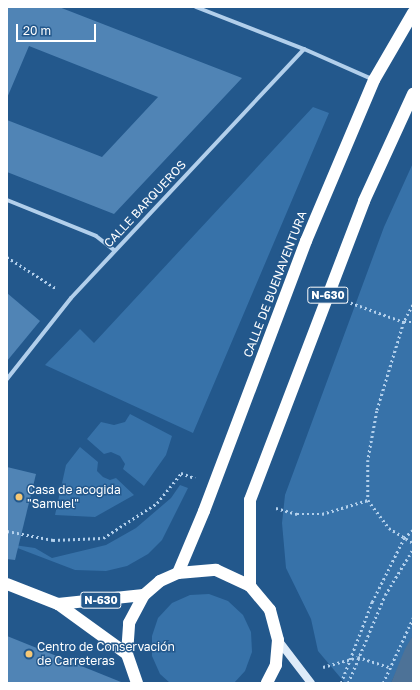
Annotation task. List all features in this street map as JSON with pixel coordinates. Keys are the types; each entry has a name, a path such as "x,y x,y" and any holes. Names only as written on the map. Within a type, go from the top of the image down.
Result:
{"highway":[{"name":"CALLE DE BUENAVENTURA","path":"178,573 207,505 306,241 374,80 413,13"},
{"name":"N-630","path":"250,586 250,500 364,201 413,94"},
{"name":"N-630","path":"137,683 127,654 129,623 144,595 160,582 178,573 216,570 250,586 270,610 278,640 276,665 267,683"},
{"name":"N-630","path":"7,584 58,604 127,654"},
{"name":"N-630","path":"58,604 144,595"}],"main road":[{"path":"278,640 311,683"}],"street":[{"path":"196,7 304,48 374,80"},
{"name":"CALLE BARQUEROS","path":"7,380 71,298 114,250 304,48"},
{"path":"7,200 96,236 114,250"}],"path":[{"path":"7,257 71,298"},
{"path":"329,294 404,322 413,322"},
{"path":"413,305 404,322 377,411 368,460 368,500 389,528 413,543"},
{"path":"7,531 53,540 103,538 157,503 181,473 195,478"},
{"path":"276,508 297,514 322,514 368,500"},
{"path":"341,683 372,602 404,538 413,530"},
{"path":"348,683 385,595 413,549"},
{"path":"383,683 389,667 413,618"},
{"path":"323,667 358,657 389,667"}],"shaded area":[{"path":"313,107 329,113 193,433 45,365 80,329 94,343"},
{"path":"413,163 413,635 391,683 345,683 318,651 311,619 286,568 282,523 285,495 384,227"},
{"path":"130,414 172,436 166,455 144,486 123,469 125,464 120,456 111,452 104,454 87,439 101,422 114,425 125,422"},
{"path":"80,447 98,462 97,471 103,477 110,480 116,478 134,495 95,517 55,515 66,465"},
{"path":"180,485 188,488 162,540 148,554 127,566 106,571 75,570 7,544 35,548 52,558 106,545 136,528 171,498"},
{"path":"209,594 228,601 243,615 251,632 252,652 245,671 234,683 170,683 160,674 152,656 152,636 158,618 172,603 190,595"},
{"path":"413,635 413,683 391,683 405,649"}],"building":[{"path":"7,7 59,7 242,78 114,214 7,172 7,120 102,157 158,97 29,46 7,98"},
{"path":"7,293 40,321 7,361"},
{"name":"Casa de acogida \"Samuel\"","path":"7,467 36,474 15,560 7,559"},
{"name":"Centro de Conservación de Carreteras","path":"7,636 121,682 121,683 7,683"}],"place":[{"name":"Casa de acogida \"Samuel\"","path":"19,497"},
{"name":"Centro de Conservación de Carreteras","path":"29,654"}]}
